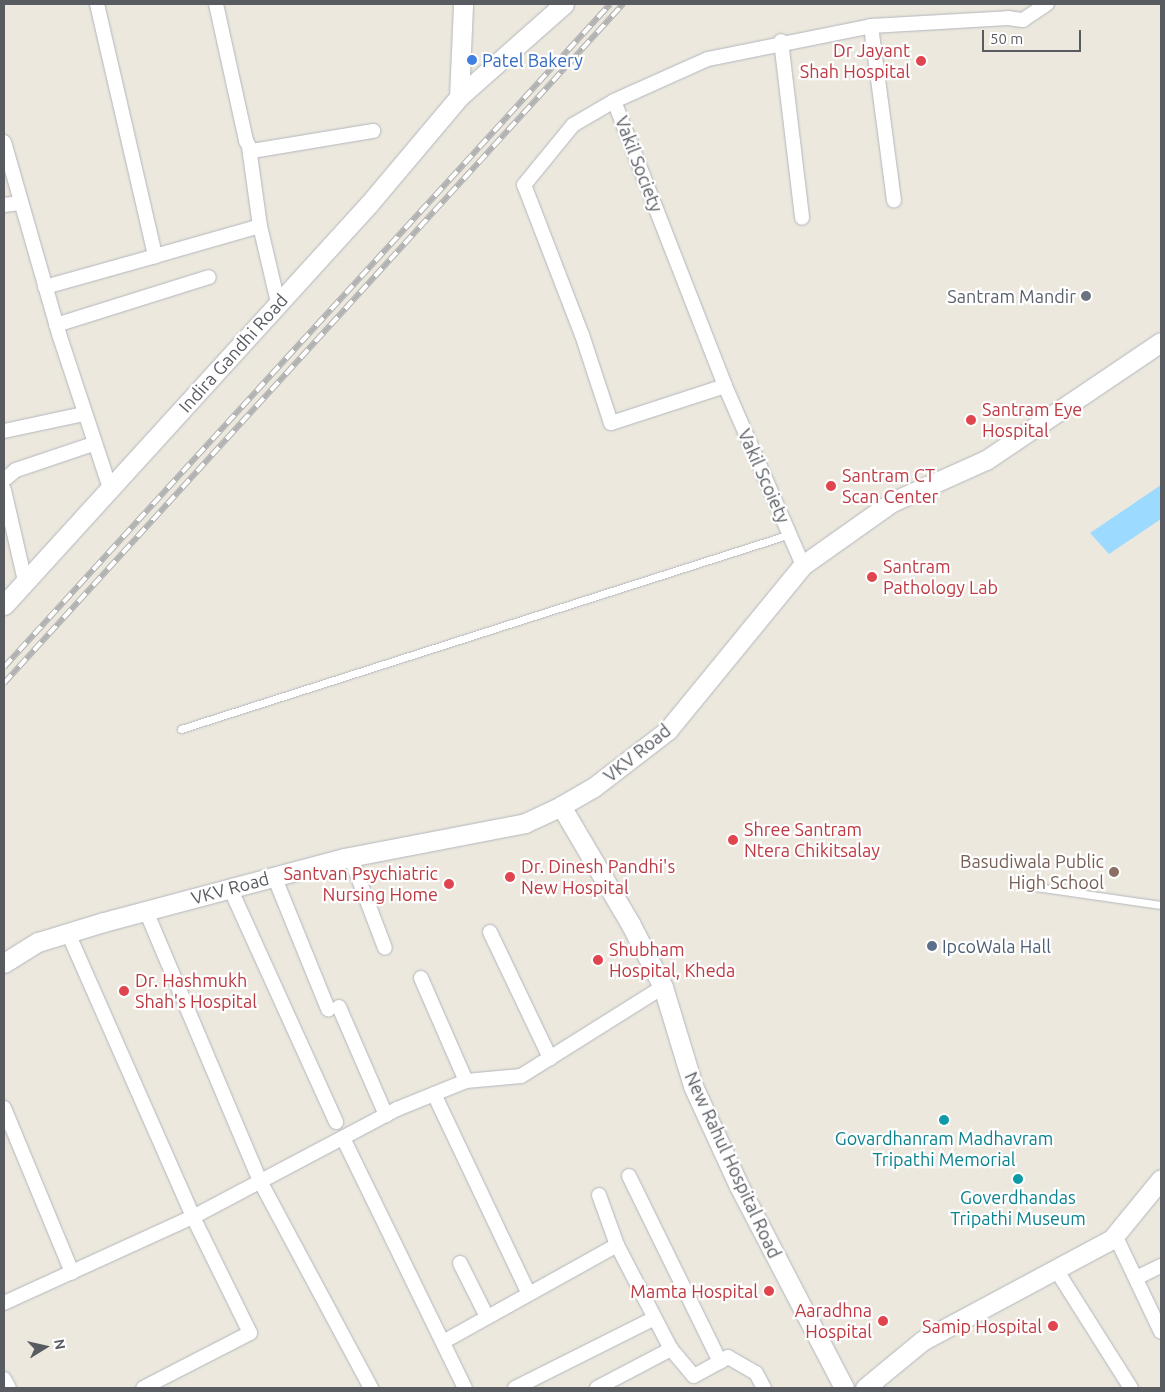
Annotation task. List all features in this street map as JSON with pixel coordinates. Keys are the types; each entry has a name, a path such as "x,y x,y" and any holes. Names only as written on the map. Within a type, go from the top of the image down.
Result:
{"main road":[{"path":"459,97 463,4"},
{"name":"Indira Gandhi Road","path":"4,605 369,204 459,97 564,4"},
{"name":"VKV Road","path":"4,963 38,942 146,911 350,856 525,823 561,806 594,787 668,730 803,565 892,502 986,460 1161,342"},
{"name":"New Rahul Hospital Road","path":"561,806 631,924 663,988 693,1086 739,1186 844,1388"},
{"path":"865,1388 922,1341 975,1310 1057,1271 1115,1235 1161,1178"}],"street":[{"path":"97,4 154,256"},
{"path":"216,4 249,147 260,226 278,303"},
{"path":"614,101 708,59 781,42 871,26 1008,18 1022,20 1047,4"},
{"path":"871,26 894,200"},
{"path":"781,42 802,218"},
{"name":"Vakil Society","path":"614,101 725,386 611,424 582,335 524,185 573,125 614,101"},
{"path":"249,147 257,151 373,131"},
{"path":"4,142 56,324 93,444 110,488"},
{"path":"4,205 20,202"},
{"path":"45,287 260,226"},
{"path":"56,324 210,277"},
{"name":"Vakil Scoiety","path":"725,386 803,565"},
{"path":"4,431 84,414"},
{"path":"5,477 93,444"},
{"path":"4,490 25,581"},
{"path":"350,856 386,948"},
{"path":"274,876 333,1008 386,1115"},
{"path":"230,888 336,1122"},
{"path":"146,911 260,1181 371,1388"},
{"path":"490,932 550,1058"},
{"path":"68,933 193,1217 250,1333 143,1388"},
{"path":"421,978 466,1081"},
{"path":"4,1303 193,1217 386,1115 466,1081 521,1076 663,988"},
{"path":"434,1094 529,1294"},
{"path":"4,1108 72,1272"},
{"path":"343,1138 465,1388"},
{"path":"629,1176 720,1362"},
{"path":"599,1195 617,1245 653,1319 671,1349 694,1376 728,1357 756,1373 764,1388"},
{"path":"1115,1235 1161,1332"},
{"path":"443,1342 617,1245"},
{"path":"460,1263 487,1317"},
{"path":"1136,1278 1161,1266"},
{"path":"1057,1271 1131,1388"},
{"path":"515,1388 653,1319"},
{"path":"597,1388 671,1349"},
{"path":"4,1379 9,1388"}],"lane":[{"path":"181,730 790,534"},
{"path":"1029,886 1161,905"}],"water":[{"path":"1161,485 1161,519 1109,554 1090,533"}],"railway":[{"path":"4,667 610,4"},
{"path":"4,683 623,4"}],"place":[{"name":"Patel Bakery","path":"472,60"},
{"name":"Dr Jayant Shah Hospital","path":"921,61"},
{"name":"Santram Mandir","path":"1086,296"},
{"name":"Santram Eye Hospital","path":"971,420"},
{"name":"Santram CT Scan Center","path":"831,486"},
{"name":"Santram Pathology Lab","path":"872,577"},
{"name":"Shree Santram Ntera Chikitsalay","path":"733,840"},
{"name":"Basudiwala Public High School","path":"1114,872"},
{"name":"Dr. Dinesh Pandhi's New Hospital","path":"510,877"},
{"name":"Santvan Psychiatric Nursing Home","path":"449,884"},
{"name":"IpcoWala Hall","path":"932,946"},
{"name":"Shubham Hospital, Kheda","path":"598,960"},
{"name":"Dr. Hashmukh Shah's Hospital","path":"124,991"},
{"name":"Govardhanram Madhavram Tripathi Memorial","path":"944,1120"},
{"name":"Goverdhandas Tripathi Museum","path":"1018,1179"},
{"name":"Mamta Hospital","path":"769,1291"},
{"name":"Aaradhna Hospital","path":"883,1321"},
{"name":"Samip Hospital","path":"1053,1326"}]}
